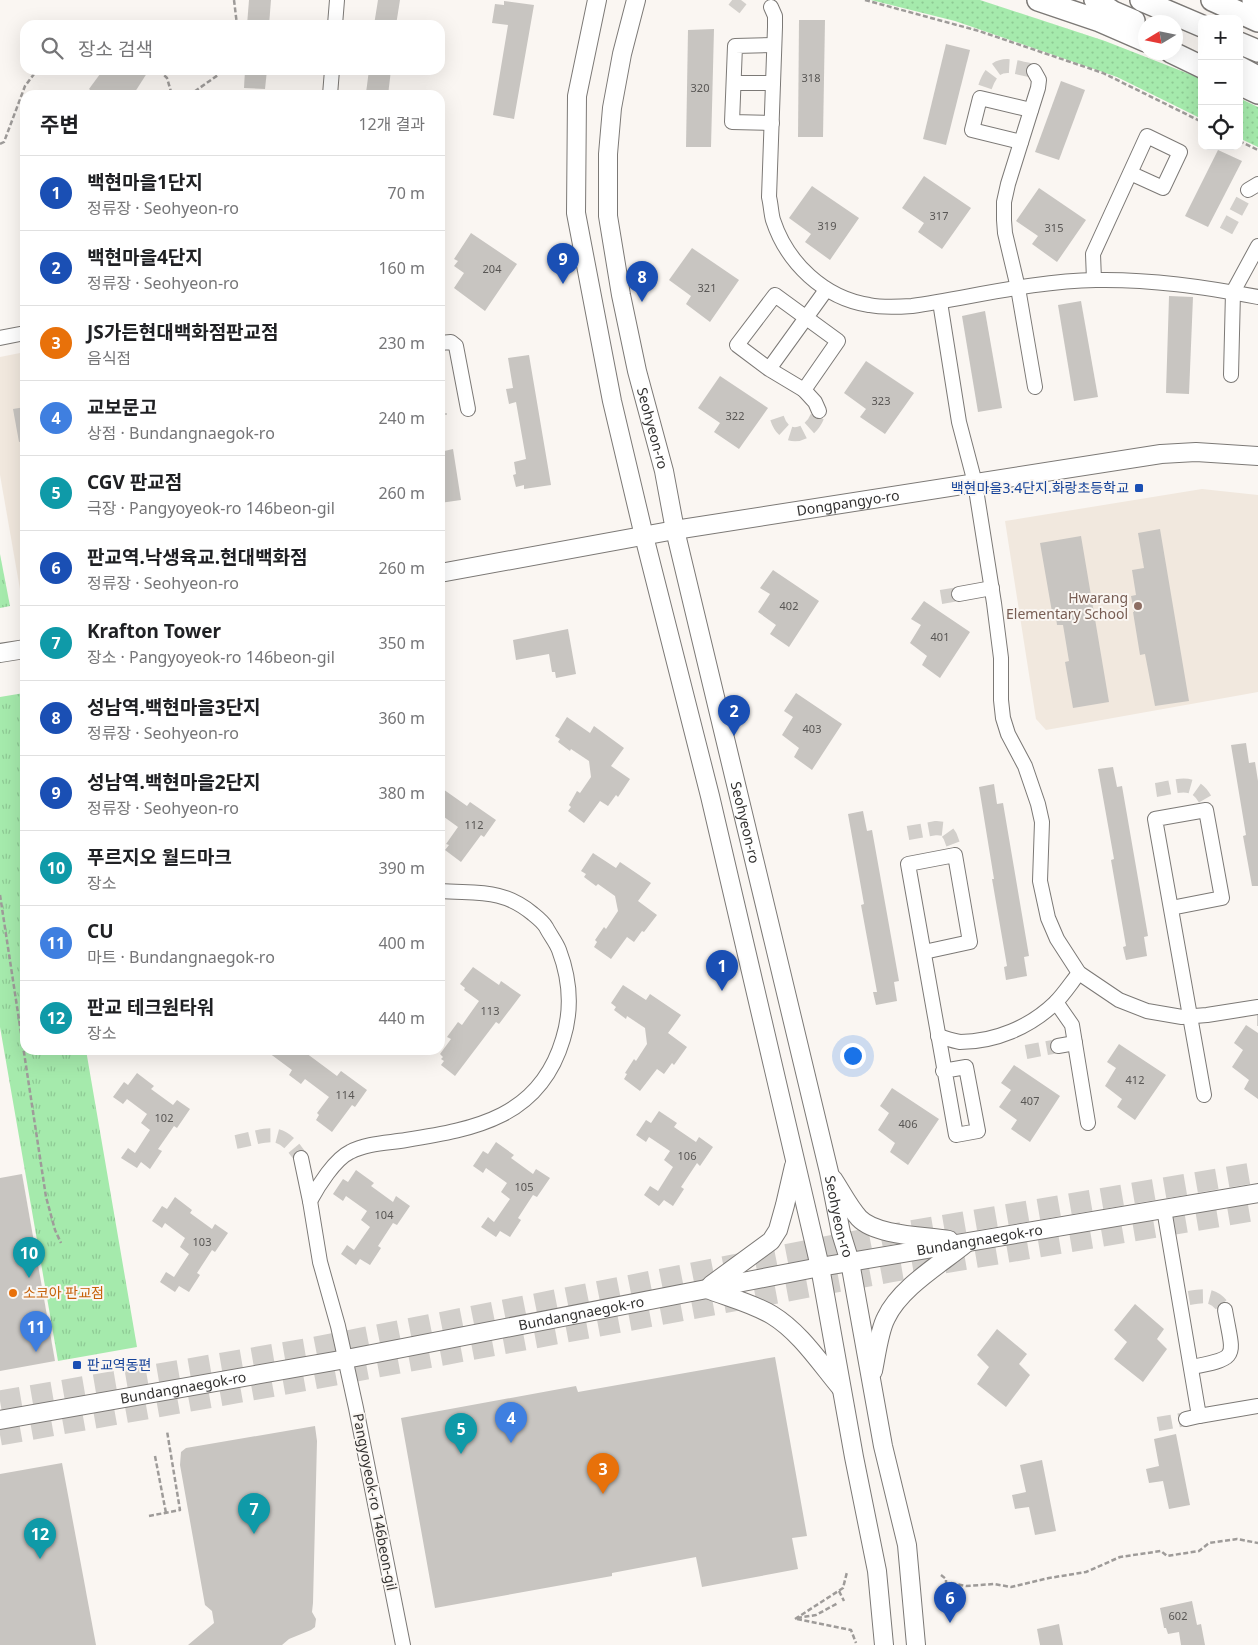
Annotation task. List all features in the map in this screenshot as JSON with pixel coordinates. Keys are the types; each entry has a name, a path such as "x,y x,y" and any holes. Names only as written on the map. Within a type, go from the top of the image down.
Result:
{"highway":[{"path":"1038,0 1100,21 1138,38"},
{"path":"1095,0 1113,12 1138,23"},
{"path":"1141,0 1198,24"},
{"path":"1212,0 1258,21"},
{"path":"1253,0 1258,2"},
{"path":"1183,42 1198,49"},
{"path":"1243,45 1258,51"},
{"path":"1183,58 1198,65"},
{"path":"1243,69 1258,77"},
{"path":"1243,86 1258,93"}],"main road":[{"name":"Seohyeon-ro","path":"597,0 577,96 576,213 612,401 710,796 820,1267 841,1388 877,1571 884,1645"},
{"name":"Seohyeon-ro","path":"636,0 622,54 612,108 608,154 608,216 621,295 637,371 664,471 675,530 829,1172 841,1233 850,1262 883,1446 907,1545 916,1645"},
{"name":"Dongpangyo-ro","path":"445,572 675,530 1161,454 1196,452 1258,456"},
{"path":"0,653 20,650"},
{"path":"706,1288 771,1241 778,1230 795,1159"},
{"path":"829,1172 859,1218 871,1226 882,1231 967,1242"},
{"name":"Bundangnaegok-ro","path":"0,1420 346,1359 820,1267 1258,1193"},
{"path":"871,1379 885,1319 896,1303 905,1292 967,1242"},
{"path":"706,1288 761,1309 773,1316 800,1339 841,1388"}],"street":[{"path":"335,20 337,0"},
{"path":"772,7 774,16 774,45 769,197 773,218 779,236 799,267 826,290 840,297 870,306 912,306 1018,288 1094,280 1138,280 1208,287 1258,296"},
{"path":"772,123 732,122 735,46 774,45"},
{"path":"1034,71 1039,80 1008,184 1004,202 1004,233 1018,288 1035,386"},
{"path":"330,90 332,75"},
{"path":"734,84 773,84"},
{"path":"1021,142 972,130 980,98 1031,110"},
{"path":"1094,280 1093,254 1130,173"},
{"path":"1231,375 1232,292 1258,246"},
{"path":"769,369 826,290"},
{"path":"804,390 838,341 775,295 737,345 769,369 804,390 815,402 819,411"},
{"path":"940,302 959,422 975,483 992,588 999,637 1003,718 1008,734 1025,766 1038,804 1042,822 1040,881 1046,909 1057,939 1079,973 1119,1000 1147,1011 1191,1016 1246,1011 1258,1008"},
{"path":"0,338 20,334"},
{"path":"445,343 451,342 456,346 468,409"},
{"path":"959,594 992,588"},
{"path":"1171,908 1222,898 1206,804 1155,819 1204,1095"},
{"path":"924,952 970,942 954,849 908,864 943,1071 956,1135 978,1131 966,1067 943,1071"},
{"path":"310,1201 317,1187 330,1170 349,1152 368,1146 455,1131 486,1123 511,1111 530,1096 559,1055 570,1005 566,974 559,949 544,924 526,909 506,897 484,892 445,891"},
{"path":"938,1036 959,1042 1002,1035 1022,1026 1043,1013 1056,1002 1079,973"},
{"path":"1056,1002 1072,1025 1088,1123"},
{"path":"1058,1046 1075,1043"},
{"name":"Pangyoyeok-ro 146beon-gil","path":"301,1158 320,1262 346,1359 403,1645"},
{"path":"1164,1209 1190,1367 1193,1418 1258,1406"},
{"path":"1190,1367 1220,1362 1228,1358 1232,1350 1225,1310"}],"path":[{"path":"234,0 236,20"},
{"path":"865,0 979,31 1103,73 1198,120"},
{"path":"24,90 33,75"},
{"path":"164,75 167,78 171,90"},
{"path":"197,90 218,75"},
{"path":"0,144 4,142 20,99"},
{"path":"1243,143 1258,150"},
{"path":"0,895 20,1026"},
{"path":"24,1055 46,1197 55,1230 61,1243"},
{"path":"149,1516 180,1510 167,1431"},
{"path":"156,1456 166,1513"},
{"path":"951,1583 966,1586 994,1584 1010,1587 1086,1572 1120,1558 1161,1552 1167,1556 1199,1550 1209,1543 1237,1539 1258,1543"},
{"path":"795,1619 843,1588 847,1572"},
{"path":"941,1575 946,1579 946,1583"},
{"path":"839,1591 844,1601"},
{"path":"795,1619 816,1615 838,1603"},
{"path":"795,1619 851,1630 856,1643"}],"shaded area":[{"path":"20,353 20,589 0,475 0,357"},
{"name":"Hwarang Elementary School","path":"1202,489 1258,495 1258,692 1046,730 1036,719 1005,521"}],"green space":[{"path":"871,0 980,0 1105,41 1138,54 1138,60 1154,60 1198,77 1198,117 1117,77 955,21"},
{"path":"1243,100 1258,107 1258,147 1243,140"},
{"path":"0,554 10,606 0,608"},
{"path":"20,694 20,1055 87,1055 137,1347 58,1361 0,1027 0,697"}],"building":[{"path":"249,0 271,0 269,20 247,20"},
{"path":"378,0 400,0 397,20 375,20"},
{"path":"504,1 534,5 514,119 493,115 508,25 492,23 495,4 504,5"},
{"path":"799,20 825,20 823,137 798,137"},
{"path":"714,29 711,147 686,147 688,30"},
{"path":"946,44 970,50 946,145 923,139"},
{"path":"99,75 146,75 136,90 89,89"},
{"path":"245,75 266,75 265,89 244,88"},
{"path":"368,75 390,75 389,90 366,90"},
{"path":"1061,81 1085,90 1059,160 1035,152"},
{"path":"1218,150 1242,161 1208,227 1185,216"},
{"path":"924,176 971,208 942,249 918,232 924,223 902,208"},
{"path":"812,186 859,218 830,260 805,242 811,234 789,218"},
{"path":"1039,188 1086,220 1057,262 1032,244 1038,236 1016,221"},
{"path":"471,233 517,264 485,311 454,288 464,273 454,266 458,261 454,259"},
{"path":"692,248 739,280 710,322 686,304 691,296 669,280"},
{"path":"1169,296 1193,297 1189,394 1166,393"},
{"path":"1081,301 1098,397 1074,401 1058,305"},
{"path":"985,311 1002,408 978,412 962,316"},
{"path":"529,355 551,485 524,489 524,485 516,487 513,475 516,474 514,462 526,459 516,402 509,404 506,389 513,388 508,358"},
{"path":"866,361 914,393 885,434 860,417 866,409 844,393"},
{"path":"720,376 768,408 739,449 714,432 720,423 698,408"},
{"path":"20,408 20,442 19,442 13,409"},
{"path":"453,449 461,500 445,502 445,451"},
{"path":"1160,529 1189,701 1155,706 1145,654 1140,655 1131,596 1136,595 1132,570 1144,568 1138,533"},
{"path":"1081,536 1109,702 1073,708 1065,662 1069,661 1063,625 1057,625 1055,611 1052,612 1040,543"},
{"path":"773,570 819,601 789,647 770,634 776,625 758,612 770,594 760,588"},
{"path":"924,601 970,632 940,678 922,665 927,656 910,643 921,625 911,619"},
{"path":"568,629 576,674 556,678 555,672 552,672 549,654 516,660 513,640"},
{"path":"796,693 842,724 812,770 794,757 799,748 782,735 793,717 784,711"},
{"path":"567,717 590,733 594,726 624,748 611,766 630,779 618,797 616,795 608,806 600,801 584,823 568,811 571,807 569,805 577,791 580,793 591,777 589,761 571,749 570,751 558,742 560,739 555,736"},
{"path":"1246,743 1249,763 1255,762 1258,781 1258,886 1252,886 1243,836 1246,835 1231,745"},
{"path":"1113,767 1117,787 1122,786 1148,936 1144,937 1147,956 1126,960 1123,947 1126,946 1111,860 1114,859 1098,769"},
{"path":"994,784 997,804 1003,803 1029,956 1024,957 1027,976 1006,980 1004,967 1007,966 979,787"},
{"path":"445,791 467,806 470,802 496,820 484,837 481,835 461,862 445,850 449,845 446,844 458,827 445,818"},
{"path":"863,811 867,831 872,830 899,981 894,982 897,1001 876,1005 873,992 877,992 861,905 864,904 848,814"},
{"path":"593,853 616,868 620,862 651,883 638,901 657,915 634,942 627,937 611,959 594,947 597,942 595,940 604,927 606,929 618,911 615,896 598,884 596,886 584,877 586,874 581,871"},
{"path":"473,967 499,985 501,981 521,995 499,1024 496,1022 455,1076 441,1065 444,1061 441,1059 443,1057 441,1055 445,1055 445,1047 451,1039 447,1037 458,1022 462,1025 479,1001 464,990 465,988 460,984"},
{"path":"623,985 646,1000 650,994 681,1015 668,1033 687,1047 674,1065 672,1063 664,1074 657,1069 640,1091 624,1079 627,1074 625,1073 634,1059 636,1061 647,1044 645,1028 627,1016 626,1019 614,1010 616,1007 611,1003"},
{"path":"1246,1025 1258,1033 1258,1099 1244,1089 1249,1080 1232,1067 1243,1050 1234,1043"},
{"path":"1119,1044 1166,1075 1135,1120 1117,1107 1122,1099 1105,1086 1116,1068 1107,1062"},
{"path":"272,1055 309,1055 337,1076 341,1071 367,1090 355,1107 352,1105 332,1132 316,1120 319,1115 317,1113 329,1097 305,1079 301,1084 289,1075 292,1070"},
{"path":"1014,1065 1060,1096 1030,1142 1011,1129 1017,1120 999,1107 1011,1090 1001,1083"},
{"path":"137,1073 154,1086 151,1089 173,1105 177,1100 190,1109 177,1128 174,1126 158,1149 162,1151 150,1169 141,1162 137,1168 121,1158 128,1148 135,1153 150,1130 141,1123 147,1114 127,1099 123,1104 113,1097 124,1082 128,1085"},
{"path":"892,1088 939,1119 908,1165 890,1152 895,1143 878,1130 889,1113 880,1106"},
{"path":"659,1111 677,1123 674,1127 696,1142 699,1137 713,1147 700,1166 697,1163 681,1187 684,1189 673,1206 664,1200 659,1206 644,1195 650,1186 658,1191 673,1167 664,1160 670,1151 649,1137 646,1142 636,1135 646,1120 651,1123"},
{"path":"496,1142 514,1155 511,1158 533,1174 536,1169 550,1178 537,1197 533,1195 518,1218 521,1220 510,1237 500,1231 496,1237 481,1227 488,1217 494,1222 510,1199 501,1192 507,1183 486,1168 483,1173 473,1166 483,1151 488,1154"},
{"path":"356,1170 374,1183 371,1186 393,1202 396,1196 410,1206 397,1225 393,1223 378,1246 381,1248 370,1265 360,1259 356,1265 341,1254 347,1245 354,1250 370,1227 361,1220 367,1211 346,1196 343,1201 333,1194 343,1179 348,1182"},
{"path":"22,1174 55,1361 0,1371 0,1178"},
{"path":"175,1197 192,1210 190,1213 212,1229 215,1224 228,1233 215,1252 212,1250 197,1273 200,1275 189,1292 179,1286 175,1292 160,1282 166,1272 174,1277 189,1254 180,1247 185,1238 165,1223 162,1228 152,1221 162,1206 167,1209"},
{"path":"1135,1304 1164,1329 1157,1339 1167,1349 1143,1382 1114,1359 1127,1342 1114,1330"},
{"path":"997,1329 1027,1354 1019,1364 1030,1375 1006,1407 977,1384 989,1367 977,1355"},
{"path":"775,1357 807,1536 792,1538 798,1569 702,1587 696,1557 612,1573 612,1576 435,1608 401,1418 576,1386 578,1392"},
{"path":"315,1426 317,1441 312,1612 316,1619 315,1627 289,1639 282,1645 188,1645 214,1623 212,1611 205,1605 180,1465 181,1452 186,1448"},
{"path":"1176,1434 1190,1505 1169,1509 1163,1481 1149,1483 1146,1469 1159,1466 1154,1439"},
{"path":"1042,1460 1056,1531 1035,1535 1029,1507 1015,1509 1012,1495 1026,1492 1020,1465"},
{"path":"62,1463 96,1645 0,1645 0,1474"},
{"path":"1192,1601 1197,1625 1201,1624 1205,1645 1181,1645 1179,1632 1168,1634 1166,1628 1164,1628 1160,1608"},
{"path":"1059,1624 1063,1645 1040,1645 1037,1629"}],"tunnel":[{"path":"734,9 741,0"},
{"path":"985,87 994,72 1004,66 1034,71"},
{"path":"1226,231 1248,190"},
{"path":"777,418 781,427 787,432 800,434 812,426 819,411"},
{"path":"941,597 959,594"},
{"path":"1156,790 1189,786 1200,792 1205,799"},
{"path":"908,833 936,828 945,829 953,844"},
{"path":"1026,1052 1058,1046"},
{"path":"236,1142 273,1135 287,1141 301,1158"},
{"path":"0,1401 311,1348 881,1236 1258,1172"},
{"path":"0,1435 890,1272 1258,1210"},
{"path":"1189,1298 1200,1296 1214,1298 1225,1310"},
{"path":"1158,1424 1186,1419"}],"place":[{"name":"성남역.백현마을2단지","path":"563,284"},
{"name":"성남역.백현마을3단지","path":"642,302"},
{"name":"백현마을3.4단지.화랑초등학교","path":"1139,488"},
{"name":"Hwarang Elementary School","path":"1138,606"},
{"name":"백현마을4단지","path":"734,736"},
{"name":"백현마을1단지","path":"722,991"},
{"name":"푸르지오 월드마크","path":"29,1278"},
{"name":"소코아 판교점","path":"13,1293"},
{"name":"CU","path":"36,1352"},
{"name":"판교역동편","path":"77,1365"},
{"name":"교보문고","path":"511,1443"},
{"name":"CGV 판교점","path":"461,1454"},
{"name":"JS가든현대백화점판교점","path":"603,1494"},
{"name":"Krafton Tower","path":"254,1534"},
{"name":"판교 테크원타워","path":"40,1559"},
{"name":"판교역.낙생육교.현대백화점","path":"950,1623"}]}
